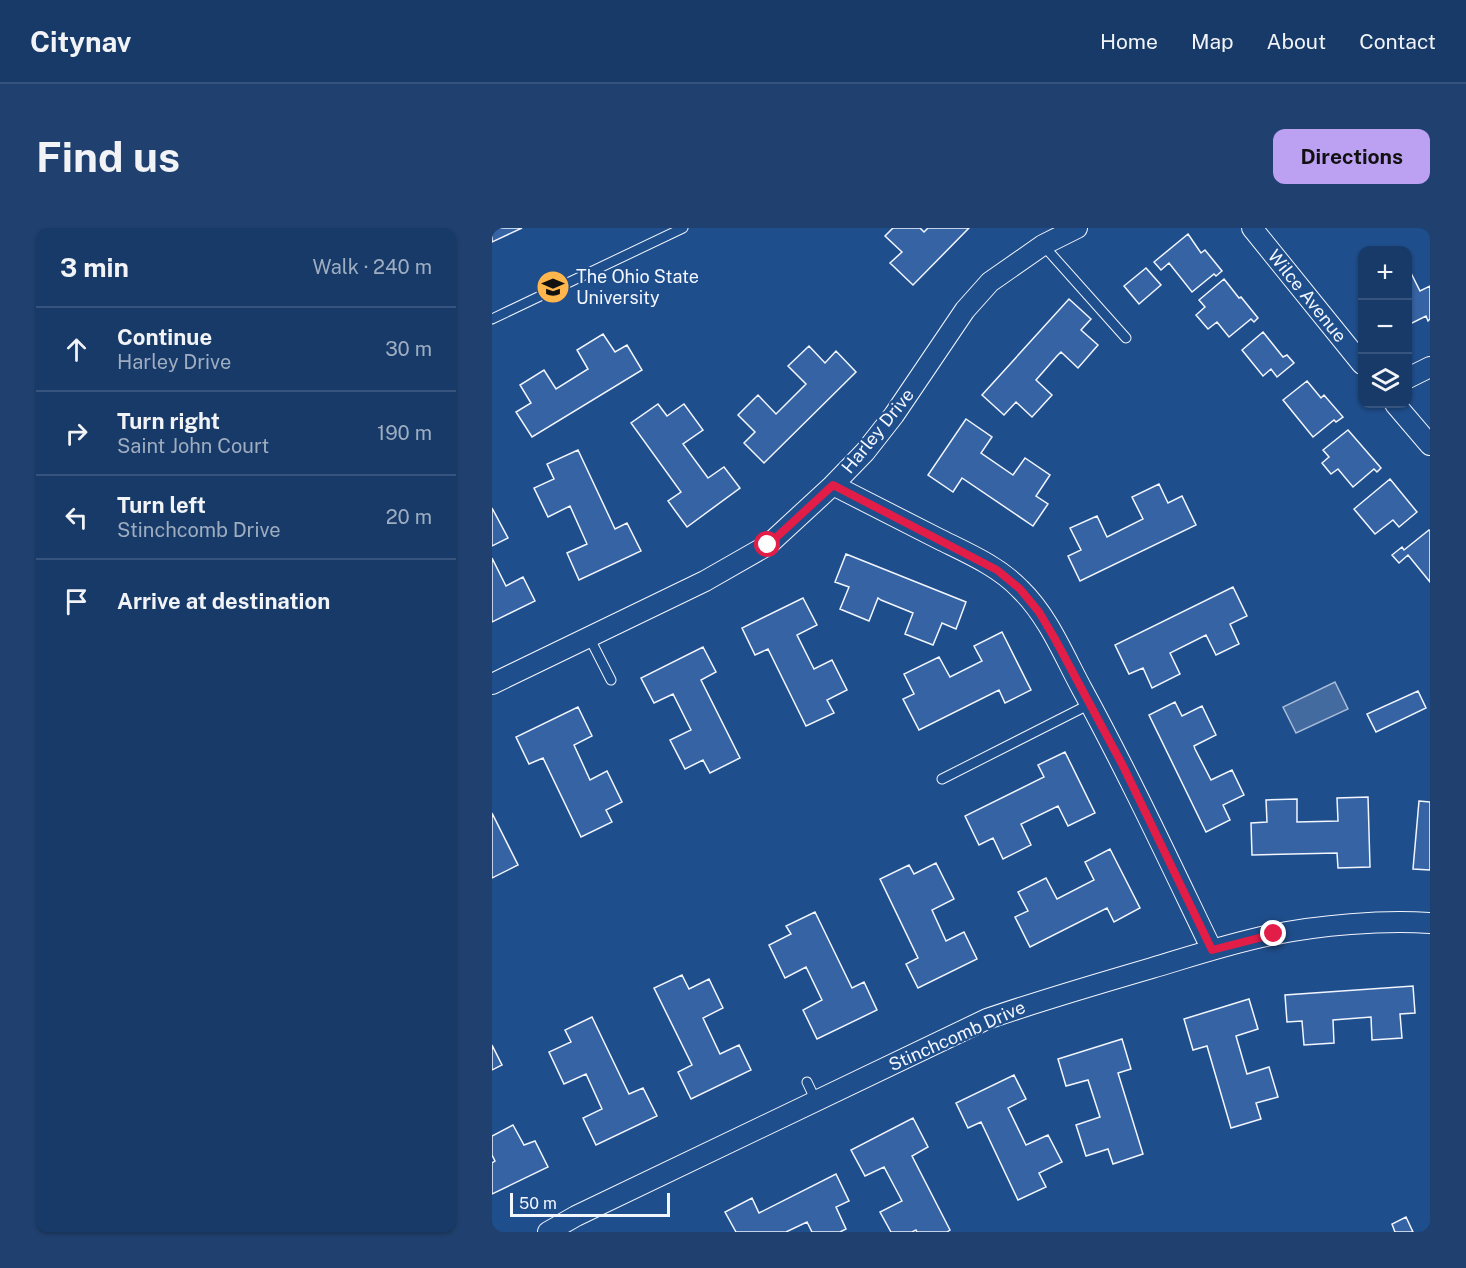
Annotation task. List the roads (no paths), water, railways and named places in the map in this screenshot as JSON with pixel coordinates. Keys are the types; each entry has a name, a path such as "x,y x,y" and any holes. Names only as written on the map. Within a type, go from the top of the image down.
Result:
{"street":[{"name":"Harley Drive","path":"492,684 705,581 768,545 865,452 894,415 965,310 990,282 1043,245 1077,228"},
{"name":"Wilce Avenue","path":"1252,228 1358,359"},
{"path":"1412,376 1430,368"},
{"path":"1398,408 1430,446"},
{"path":"833,485 997,570 1020,589 1039,612 1123,766 1212,950"},
{"name":"Stinchcomb Drive","path":"548,1232 576,1216 987,1019 1048,998 1274,934 1317,928 1402,922 1430,923"}],"lane":[{"path":"492,319 683,228"},
{"path":"1043,245 1126,338"},
{"path":"590,637 611,680"},
{"path":"942,779 1090,704"},
{"path":"807,1082 816,1101"}],"water":[{"path":"1335,682 1348,709 1296,733 1283,707"}],"place":[{"name":"The Ohio State University","path":"553,287"}]}
